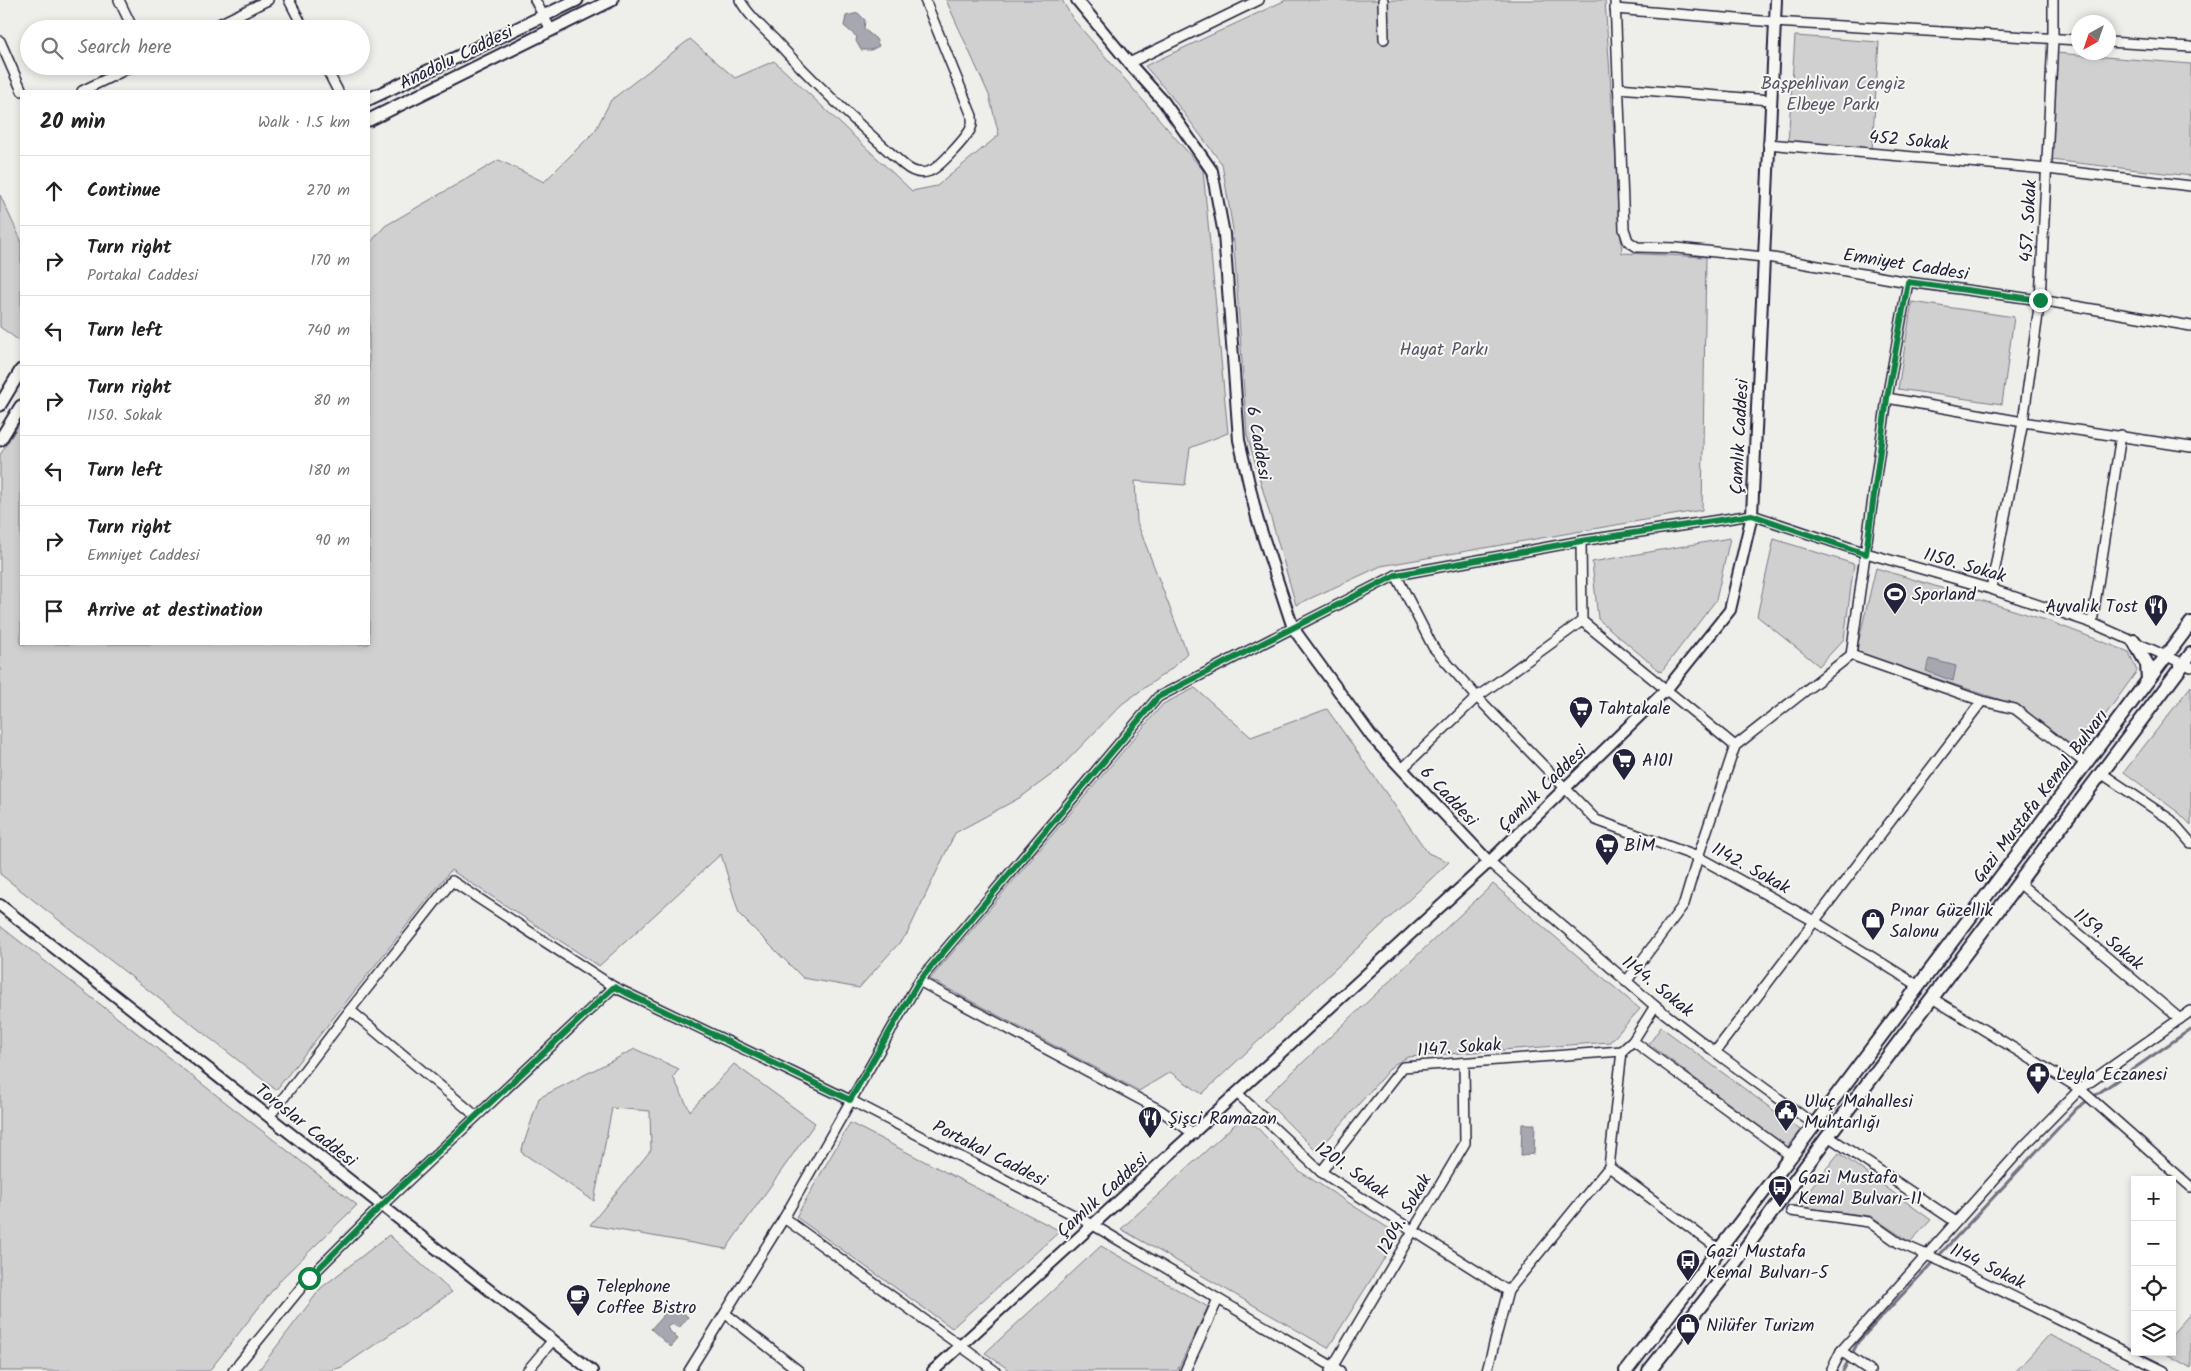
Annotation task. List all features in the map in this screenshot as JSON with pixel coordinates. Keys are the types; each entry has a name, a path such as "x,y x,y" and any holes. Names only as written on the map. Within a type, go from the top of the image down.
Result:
{"main road":[{"name":"Anadolu Caddesi","path":"370,99 577,0"},
{"name":"Anadolu Caddesi","path":"370,120 612,0"},
{"path":"0,405 20,372"},
{"path":"0,440 20,408"},
{"name":"Gazi Mustafa Kemal Bulvarı","path":"1626,1371 1720,1250 2191,623"},
{"path":"2134,642 2147,664 2148,680"},
{"name":"Gazi Mustafa Kemal Bulvarı","path":"1649,1371 1736,1261 2101,773 2189,661"}],"street":[{"path":"119,0 129,20"},
{"path":"227,20 268,0"},
{"path":"289,0 299,20"},
{"path":"535,0 551,30"},
{"path":"740,0 800,67 848,114 910,170 924,172 935,168 967,133 972,123 972,116 925,0"},
{"name":"6 Caddesi","path":"1077,0 1164,102 1212,171 1224,234 1239,440 1257,518 1293,628 1372,737 1489,862"},
{"path":"1129,63 1259,0"},
{"path":"1383,0 1384,39"},
{"name":"Çamlık Caddesi","path":"933,1371 1238,1094 1489,862 1666,690 1730,610 1752,515 1776,0"},
{"name":"457. Sokak","path":"1992,589 2023,422 2040,300 2053,39 2053,0"},
{"path":"1770,100 1618,88 1615,5 1774,22 2071,40"},
{"path":"0,41 22,90"},
{"path":"2116,42 2191,46"},
{"path":"84,90 114,75"},
{"path":"330,75 337,90"},
{"name":"Emniyet Caddesi","path":"1618,88 1624,230 1628,240 1637,247 1677,248 1764,257 1908,282 2040,300 2191,326"},
{"name":"452 Sokak","path":"1768,144 2047,169 2191,186"},
{"path":"1626,982 1684,904 1736,746 1851,655 1887,398 1908,282"},
{"path":"1887,398 2023,422 2121,435 2191,447"},
{"path":"2092,624 2121,435"},
{"path":"689,1371 784,1218 919,981 1158,697 1396,575 1581,541 1752,515"},
{"name":"1150. Sokak","path":"1752,515 1866,554 1992,589 2092,624 2167,655 2189,661"},
{"path":"1581,541 1582,621 1736,746"},
{"name":"1142. Sokak","path":"1396,575 1433,647 1476,697 1596,820 1698,857 1814,921 1919,986"},
{"path":"1402,769 1476,697 1582,621"},
{"path":"1851,655 1982,701 2015,709 2086,763"},
{"path":"1714,1052 1982,701"},
{"path":"2101,773 2171,820 2191,842"},
{"name":"1144. Sokak","path":"1489,862 1626,982 1714,1052 1815,1124"},
{"name":"Portakal Caddesi","path":"350,1010 452,881 614,987 850,1100 1093,1225 1334,1370"},
{"name":"1159. Sokak","path":"2019,883 2180,1019"},
{"name":"Toroslar Caddesi","path":"0,906 592,1371"},
{"path":"919,981 1160,1110 1194,1134"},
{"path":"233,1371 309,1278 476,1116 614,987"},
{"path":"1932,998 2083,1091 2191,1187"},
{"path":"1487,1371 1508,1291 1609,1167 1622,1051 1632,1041 1656,1006"},
{"path":"269,1117 350,1010 476,1116"},
{"path":"1831,1371 1841,1351 1929,1256 1956,1222 2025,1145 2083,1091 2191,1011"},
{"path":"1632,1041 1791,1156"},
{"name":"1147. Sokak","path":"1321,1172 1403,1067 1622,1051"},
{"name":"1204. Sokak","path":"1334,1370 1465,1143 1464,1063"},
{"name":"1201. Sokak","path":"1238,1094 1321,1172 1508,1291"},
{"path":"1828,1136 1956,1222"},
{"path":"1609,1167 1720,1250"},
{"name":"1144 Sokak","path":"1791,1211 1869,1222 1899,1243 1942,1262 2164,1371"},
{"path":"784,1218 995,1371"},
{"path":"1185,1371 1218,1299"},
{"path":"726,1314 799,1371"},
{"path":"527,1371 553,1340"},
{"path":"1841,1351 1870,1371"}],"green space":[{"path":"946,0 1062,0 1073,19 1203,170 1228,433 1190,448 1185,485 1135,481 1137,522 1187,653 1171,669 1122,704 1058,770 1021,797 955,833 907,934 859,988 803,978 739,914 721,854 599,966 451,870 276,1090 0,874 0,455 20,423 20,645 370,645 370,243 385,226 499,160 544,182 595,131 611,100 690,39 735,78 774,61 912,191 937,186 999,135 989,95"},
{"name":"Hayat Parkı","path":"1286,0 1605,0 1622,253 1706,257 1702,510 1381,566 1296,605 1247,435 1233,230 1222,164 1171,96 1145,66"},
{"name":"Başpehlivan Cengiz Elbeye Parkı","path":"1795,36 1879,42 1872,150 1788,144"},
{"path":"2056,53 2071,54 2071,60 2116,60 2116,58 2191,64 2191,176 2051,160"},
{"path":"0,195 20,238 20,341 0,327"},
{"path":"1912,302 2014,317 2002,404 1898,389"},
{"path":"1730,538 1716,600 1661,672 1598,619 1592,562"},
{"path":"1774,539 1854,564 1844,639 1819,666 1757,616"},
{"path":"1876,568 2049,621 2129,652 2137,671 2078,753 2017,708 1998,699 1856,652"},
{"path":"2191,686 2191,825 2179,813 2124,772"},
{"path":"1195,688 1251,737 1327,709 1428,853 1449,862 1202,1094 1170,1072 1139,1091 930,979 1163,704"},
{"path":"1493,884 1640,1009 1610,1042 1408,1057 1393,1065 1317,1152 1264,1099"},
{"path":"0,926 357,1205 282,1278 209,1371 0,1371"},
{"path":"1661,1027 1800,1130 1787,1147 1649,1044"},
{"path":"635,1049 679,1069 673,1077 690,1111 734,1064 815,1123 726,1249 590,1225 651,1150 650,1111 612,1108 594,1201 521,1152 539,1098"},
{"path":"1245,1115 1299,1171 1399,1235 1328,1348 1121,1229"},
{"path":"850,1123 1060,1231 952,1328 796,1217"},
{"path":"1839,1153 1931,1220 1910,1242 1871,1216 1795,1207"},
{"path":"389,1235 452,1292 342,1367 329,1371 258,1371 321,1288"},
{"path":"1101,1246 1208,1307 1177,1371 1011,1371 985,1353"},
{"path":"2191,1313 2191,1368 2170,1356 2176,1356 2176,1330"},
{"path":"2049,1335 2125,1371 2016,1371"}],"shaded area":[{"path":"858,13 865,20 864,29 876,39 879,46 871,50 861,50 856,41 857,37 844,26 846,16"},
{"path":"1929,659 1956,666 1953,681 1926,671"},
{"path":"1522,1124 1535,1124 1534,1154 1521,1155"},
{"path":"673,1304 688,1317 679,1328 671,1323 667,1328 678,1339 671,1347 651,1329"}],"waterway":[{"path":"1843,1371 1858,1342 2077,1108 2191,1029"}],"place":[{"name":"Sporland","path":"1895,615"},
{"name":"Ayvalık Tost","path":"2156,627"},
{"name":"Tahtakale","path":"1581,729"},
{"name":"A101","path":"1624,781"},
{"name":"BİM","path":"1607,866"},
{"name":"Pınar Güzellik Salonu","path":"1873,941"},
{"name":"Leyla Eczanesi","path":"2038,1095"},
{"name":"Uluç Mahallesi Muhtarlığı","path":"1786,1132"},
{"name":"Şişci Ramazan","path":"1150,1139"},
{"name":"Gazi Mustafa Kemal Bulvarı-11","path":"1780,1208"},
{"name":"Gazi Mustafa Kemal Bulvarı-5","path":"1688,1282"},
{"name":"Telephone Coffee Bistro","path":"578,1317"},
{"name":"Nilüfer Turizm","path":"1688,1346"}],"route":[{"path":"309,1278 396,1191 614,987 850,1100 919,981 1158,697 1396,575 1581,541 1752,515 1866,554 1887,398 1908,282 2040,300"}]}
